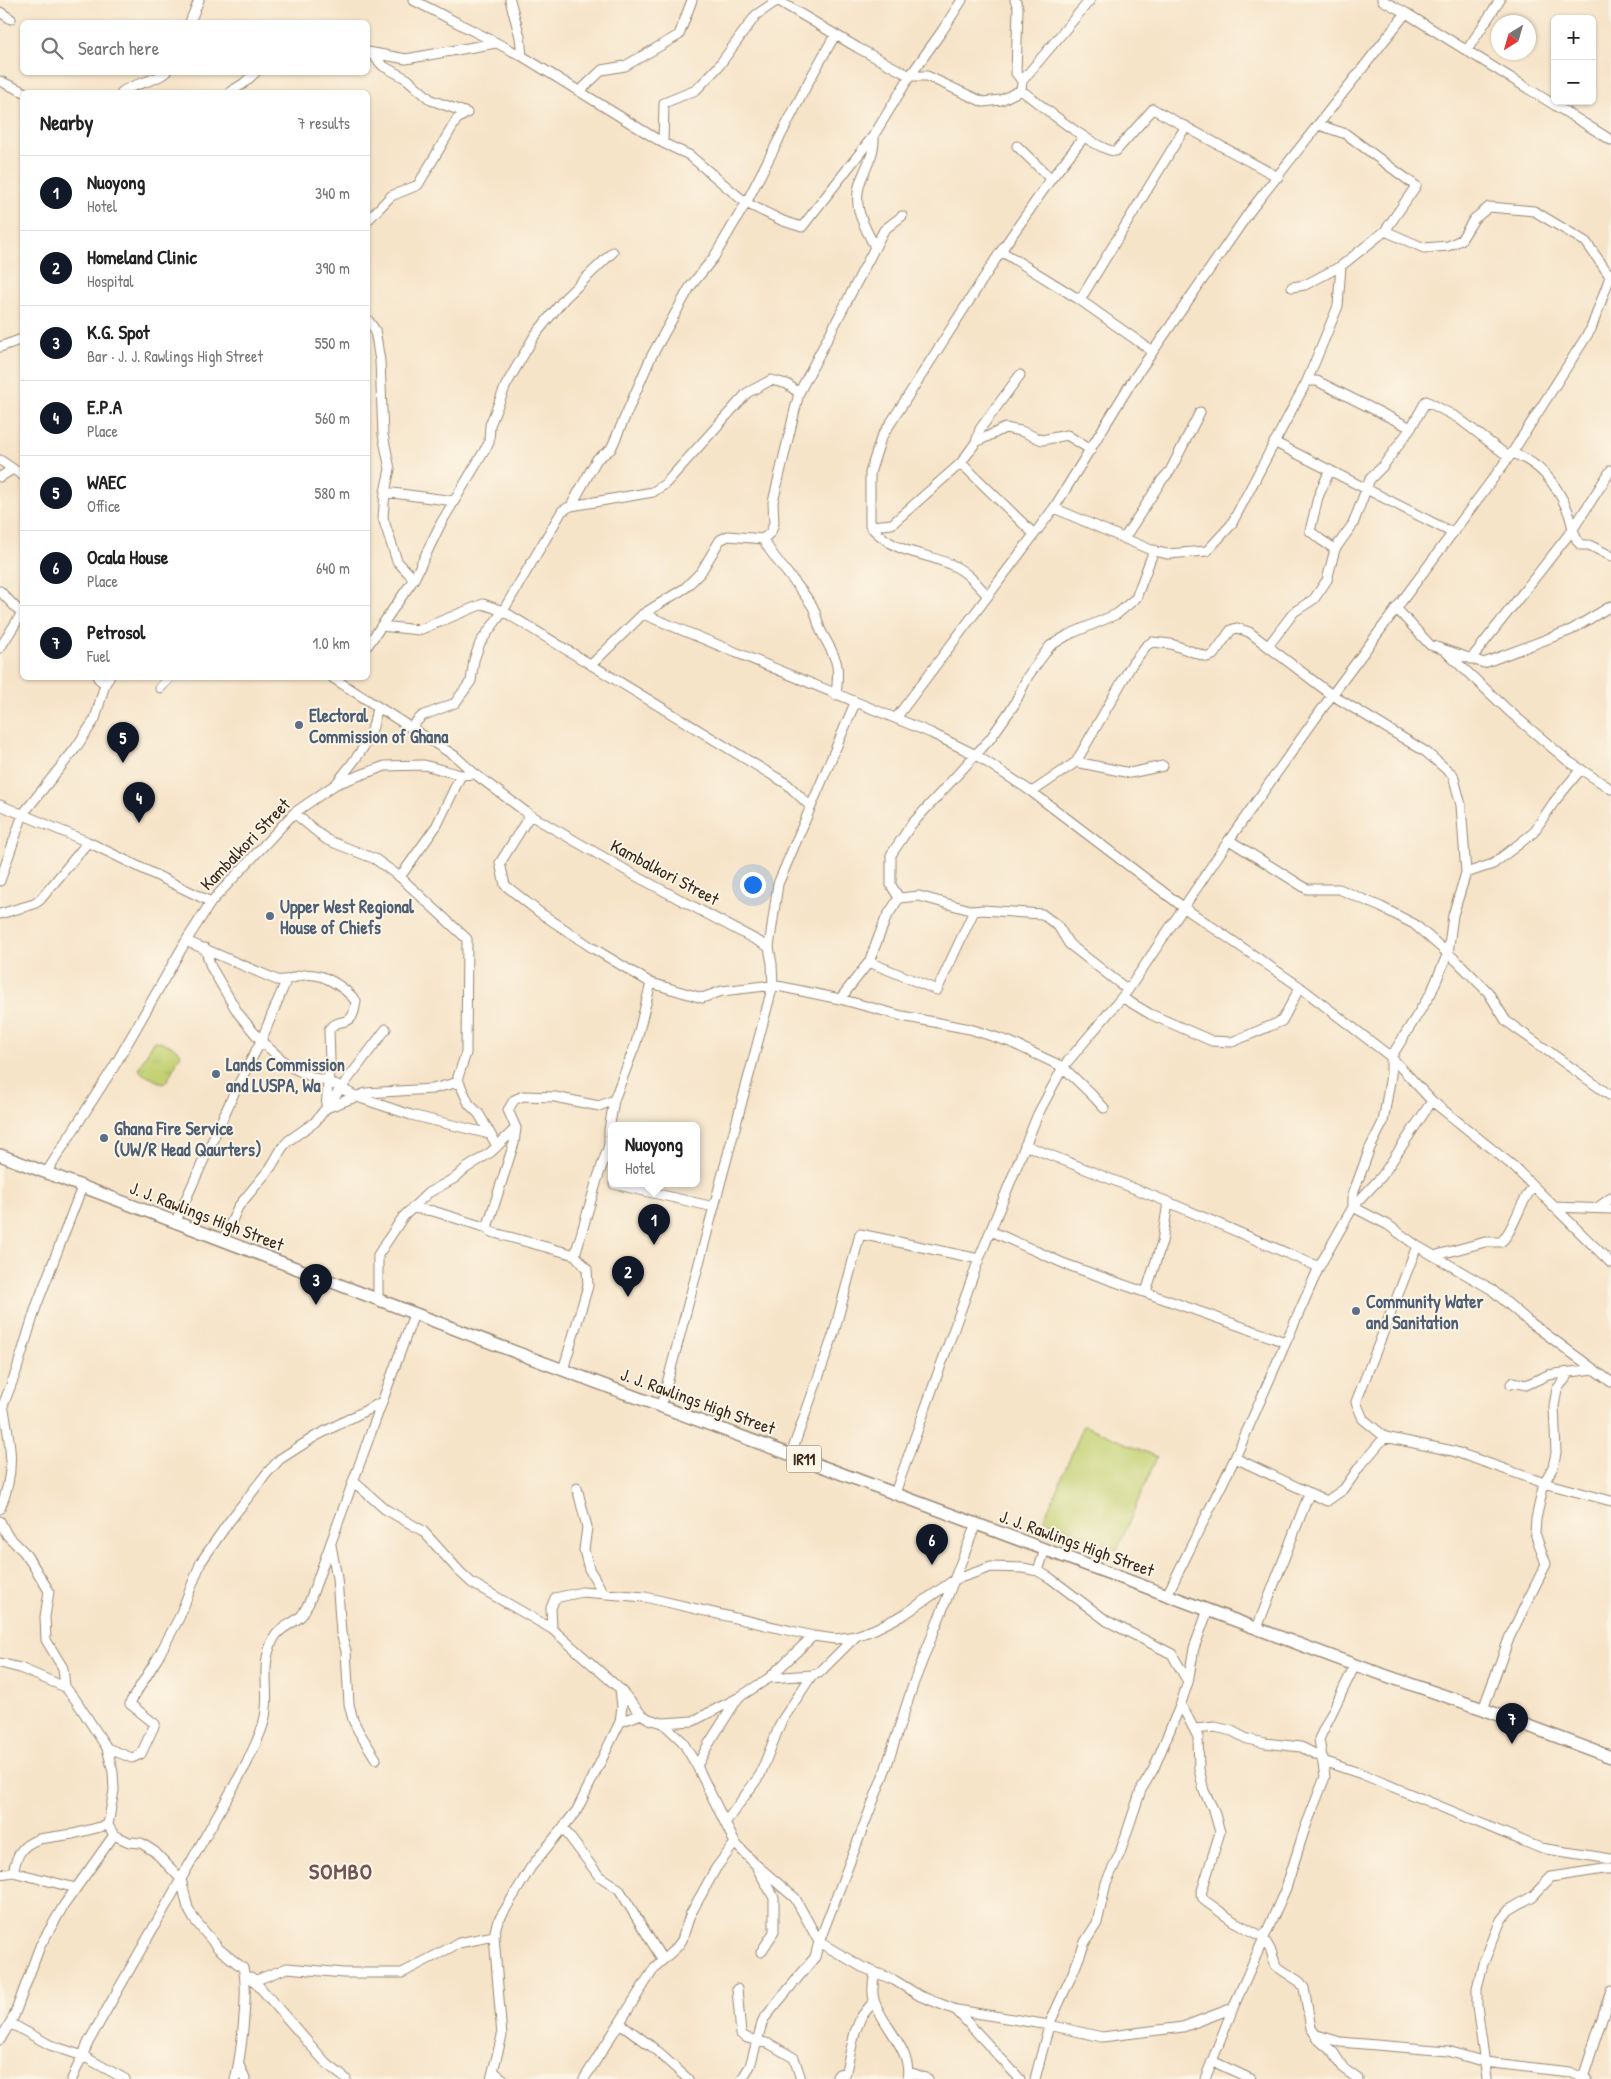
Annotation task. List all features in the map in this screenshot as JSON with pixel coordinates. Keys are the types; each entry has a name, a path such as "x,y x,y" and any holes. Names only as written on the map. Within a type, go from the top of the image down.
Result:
{"main road":[{"name":"J. J. Rawlings High Street","path":"0,1156 563,1370 1355,1665 1611,1757"}],"street":[{"path":"191,20 199,0"},
{"path":"413,0 522,56 663,142 689,155 746,203 783,221 802,227 874,135 910,76 962,0"},
{"path":"510,0 520,37 522,56"},
{"path":"580,91 602,70 625,66 679,35 692,0"},
{"path":"663,142 664,103 696,90 718,68 756,15 778,0 835,35 910,76 927,76 983,102 1001,100 1021,90"},
{"path":"1015,0 1018,8 1016,72 1022,81"},
{"path":"1021,90 1022,81 1090,0"},
{"path":"1382,0 1467,50 1611,140"},
{"path":"1467,50 1500,0"},
{"path":"0,12 11,19"},
{"path":"896,718 1054,508 1152,351 1250,211 1406,13"},
{"path":"571,506 597,459 611,449 651,356 690,286 714,256 746,203 805,88 835,35"},
{"path":"370,52 406,58 496,43"},
{"path":"370,53 383,66 407,79 431,100 466,112 457,119 418,185 390,196 370,218"},
{"path":"124,90 163,75"},
{"path":"233,90 252,75"},
{"path":"0,81 20,90"},
{"path":"1021,90 1084,137 1111,152 1116,151 1153,109 1278,177"},
{"path":"1292,287 1305,285 1340,266 1385,231 1416,186 1346,134 1318,125"},
{"path":"1080,300 1186,126"},
{"path":"874,135 875,149 862,175 856,197 864,227 875,247"},
{"path":"987,595 974,581 953,565 898,549 878,536 870,526 870,473 881,438 1001,251 1051,179 1084,137"},
{"path":"1017,146 1051,179"},
{"path":"895,1493 991,1231 1040,1108 1063,1068 1125,994 1168,934 1183,907 1229,840 1332,694 1510,455 1591,329 1610,275 1586,242 1534,211 1489,207 1474,219 1461,240 1448,246 1424,248 1385,231"},
{"path":"591,665 643,614 685,588 701,572 720,540 728,536 763,539 771,532 774,524 773,502 799,393 884,230 902,216"},
{"path":"1001,251 1080,300 1152,351"},
{"path":"370,642 414,579 441,523 489,443 490,425 506,385 535,336 565,298 614,252"},
{"path":"1054,508 1166,554 1207,551 1231,525 1307,381 1338,306 1340,266"},
{"path":"370,323 375,330 380,361 383,435 390,468 384,492 383,518 397,561 414,579"},
{"path":"0,347 20,340"},
{"path":"870,526 892,524 960,462 976,442 980,429 1020,375"},
{"path":"411,727 422,716 455,703 470,681 480,643 503,611 562,511 571,506 654,492 665,484 747,393 771,380 787,384 799,393"},
{"path":"1307,381 1317,381 1411,428"},
{"path":"1269,645 1294,612 1314,599 1327,580 1335,548 1353,524 1370,479 1383,466 1411,428 1426,401 1458,418 1510,455 1527,458 1547,475 1568,510 1576,538 1581,545 1589,545 1611,556"},
{"path":"1125,537 1162,480 1170,471 1200,412"},
{"path":"976,442 1005,428 1042,440 1068,436 1091,450"},
{"path":"1274,442 1453,533"},
{"path":"0,460 20,474"},
{"path":"960,462 1034,534"},
{"path":"0,477 13,469"},
{"path":"1330,470 1318,497 1310,531 1335,548"},
{"path":"1471,659 1573,529 1611,470"},
{"path":"384,492 454,501"},
{"path":"763,539 773,557 813,606 821,631 837,659 836,694"},
{"path":"899,898 891,884 891,855 911,825 990,739 1014,705 1028,676 1050,646 1068,635 1118,614 1136,598 1154,550"},
{"path":"0,591 20,611"},
{"path":"381,626 419,630 483,604 503,611 787,784 810,806"},
{"path":"1396,608 1430,645 1484,663 1571,630 1611,606"},
{"path":"643,614 854,703 896,718 976,755 1032,792 1183,907 1300,987 1391,1057 1432,1101 1513,1166 1611,1263"},
{"path":"0,648 20,616"},
{"path":"1032,792 1076,762 1132,664 1146,646 1152,642 1171,644 1207,657 1213,655 1231,630 1237,628 1249,632 1269,645 1332,694 1426,752 1453,775 1461,805 1466,874 1453,915 1448,953 1431,994 1391,1057 1391,1075 1383,1122 1370,1148 1353,1194 1353,1207"},
{"path":"1444,649 1510,712 1581,769 1611,789"},
{"path":"160,688 167,680"},
{"path":"338,680 455,756 474,774"},
{"path":"0,881 24,814 75,749 95,719 107,681"},
{"path":"661,1406 773,985 769,947 778,884 854,703"},
{"path":"336,784 369,740 375,724 377,706"},
{"path":"1076,762 1130,773 1164,766"},
{"name":"Kambalkori Street","path":"46,1173 115,1065 186,941 212,902 294,813 336,784 384,766 424,765 460,775 474,774 530,815 636,876 769,947"},
{"path":"1466,874 1493,864 1534,833 1554,802 1581,769"},
{"path":"400,877 437,825 460,775"},
{"path":"0,805 88,842 212,902"},
{"path":"294,813 327,840 374,859 400,877 467,939 466,1053 458,1077 470,1104 479,1114 497,1146"},
{"path":"530,815 500,863 505,885 539,912 583,942 651,983 702,998 722,991 773,985 840,999 902,1016 970,1028 1010,1042 1063,1068 1104,1108"},
{"path":"1229,840 1307,889 1339,889 1414,924 1448,953 1488,992 1506,1021 1610,1092"},
{"path":"0,914 34,904 40,900 88,842"},
{"path":"899,898 919,896 974,912 982,910 1042,914 1058,926 1069,944 1150,1014 1212,1041 1232,1042 1282,1021 1300,987"},
{"path":"840,999 869,962 886,918 899,898"},
{"path":"869,962 937,990 974,912"},
{"path":"186,941 266,976 286,982"},
{"path":"205,948 208,960 238,1013 261,1041 289,1066 314,1078 328,1081 357,1097 411,1115 490,1134"},
{"path":"175,1223 234,1091 261,1041 286,982 303,974 319,975 342,987 356,1001 353,1017 349,1021 334,1025 329,1029 326,1108"},
{"path":"610,1122 614,1100 636,1043 651,983"},
{"path":"223,1241 238,1207 271,1167 282,1148 288,1141 315,1122 386,1029"},
{"path":"326,1108 366,1093 432,1089 459,1082"},
{"path":"487,1228 514,1143 516,1128 508,1110 514,1100 523,1096 555,1097 599,1106 614,1100"},
{"path":"1167,1595 1235,1458 1319,1267 1353,1207 1382,1176 1432,1101"},
{"path":"378,1300 378,1255 403,1216 428,1193 456,1178 497,1146 516,1128"},
{"path":"1025,1145 1168,1202 1319,1267"},
{"path":"575,1255 608,1148"},
{"path":"597,1180 608,1182"},
{"path":"0,1509 9,1485 12,1450 2,1409 16,1372 36,1307 82,1187"},
{"path":"630,1187 714,1207"},
{"path":"1437,1256 1486,1242 1501,1242 1509,1236 1512,1224 1526,1196 1533,1187"},
{"path":"1597,1208 1611,1198"},
{"path":"1146,1292 1162,1242 1168,1202"},
{"path":"1353,1207 1388,1225 1417,1246 1491,1289 1528,1320 1611,1382"},
{"path":"1553,1207 1611,1209"},
{"path":"412,1208 433,1211 487,1228 491,1232 575,1255 587,1269 588,1286 563,1370"},
{"path":"991,1231 1065,1264 1285,1342"},
{"path":"791,1454 834,1333 860,1234 980,1259"},
{"path":"1417,1246 1356,1402 1363,1419 1385,1437 1453,1451 1544,1483 1611,1501"},
{"path":"72,2079 83,2056 247,1764 264,1721 267,1698 265,1675 274,1637 300,1617 309,1604 414,1314"},
{"path":"1511,1384 1514,1382 1526,1385 1548,1375 1594,1369"},
{"path":"1483,1710 1510,1636 1546,1564 1535,1533 1536,1519 1544,1483 1553,1467 1556,1453 1554,1406 1557,1389 1570,1373"},
{"path":"1548,1375 1557,1389"},
{"path":"107,1748 132,1758 141,1754 155,1724 133,1708 130,1704 131,1700 157,1659 179,1618 201,1562 228,1523 280,1460 316,1436 382,1402"},
{"path":"1235,1458 1308,1494 1327,1501 1344,1489 1360,1466 1385,1437"},
{"path":"353,1481 385,1509 423,1531 472,1583 552,1629 620,1689 641,1714 664,1723 682,1741 698,1766 735,1843 754,1863 784,1887 794,1898 819,1942 874,1973 894,1980 920,1996 956,2010 1049,2025 1102,2037 1183,2027 1233,2008"},
{"path":"577,1488 587,1527 584,1550 589,1569 604,1594"},
{"path":"1257,1628 1308,1494"},
{"path":"742,2079 750,2066 764,2020 815,1957 819,1942 886,1768 914,1682 976,1524"},
{"path":"0,1526 7,1536 24,1552 49,1592 44,1616 46,1640 63,1668 65,1687 107,1748 113,1772 114,1790 108,1824 114,1835 148,1847 182,1879 188,1908 194,1919 219,1949 243,1968 326,2063 346,2079"},
{"path":"330,1544 337,1578 340,1633 346,1651 349,1704 353,1720 376,1759"},
{"path":"1038,1571 1045,1549"},
{"path":"552,1629 551,1608 555,1598 582,1592 645,1597 813,1636 835,1638 856,1636 905,1614 954,1580 992,1567 1023,1568 1038,1571 1107,1621 1172,1654 1188,1682"},
{"path":"1034,2079 1049,2025 1085,1942 1097,1923 1106,1883 1120,1853 1141,1790 1153,1770 1180,1706 1188,1682 1194,1648 1208,1610"},
{"path":"664,1723 693,1720 738,1698 769,1678 813,1636"},
{"path":"769,1678 812,1675 826,1668 856,1636"},
{"path":"0,1663 20,1668 65,1687"},
{"path":"1205,2079 1263,1937 1286,1888 1304,1831 1325,1777 1319,1739 1355,1665"},
{"path":"725,1823 760,1775 781,1722 812,1675"},
{"path":"503,2079 492,2075 502,2036 494,1936 497,1924 531,1867 577,1810 620,1722 622,1706 620,1689"},
{"path":"698,1766 708,1745 738,1698"},
{"path":"1180,1706 1198,1738 1199,1769 1204,1791 1214,1811 1220,1832 1201,1894 1204,1900 1233,1920 1263,1937 1278,1969 1300,1982 1304,1988 1311,2028 1333,2052 1344,2068 1358,2079"},
{"path":"620,1722 641,1714"},
{"path":"1194,1729 1215,1728 1232,1731 1247,1739 1265,1743 1301,1747 1323,1760 1362,1774 1540,1848 1611,1859"},
{"path":"13,1872 17,1855 30,1842 97,1829 108,1824"},
{"path":"563,1828 599,1876 619,1889 662,1959"},
{"path":"0,2040 17,2009 40,1946 76,1888 114,1835"},
{"path":"584,2079 655,1967 682,1940 690,1915 716,1868 735,1843"},
{"path":"754,1863 774,1898 774,1932 761,1952"},
{"path":"1487,2079 1480,2037 1477,1988 1483,1964 1502,1920 1509,1910 1540,1890 1551,1877 1611,1869"},
{"path":"0,1874 13,1872 76,1888"},
{"path":"774,1898 784,1887"},
{"path":"254,1981 287,1968 344,1973 402,1973 459,1943 494,1936"},
{"path":"234,2079 239,2065 246,1986 243,1968"},
{"path":"874,1973 874,2001 904,2054 908,2075 928,2079"},
{"path":"736,1989 741,2034 747,2038 770,2044 794,2058 801,2079"},
{"path":"1316,2035 1340,2042 1448,2052 1485,2062 1569,2072 1585,2079 1611,1990"},
{"path":"835,2079 839,2074 845,2076 861,2017 874,2001"},
{"path":"956,2010 1020,2079"},
{"path":"620,2023 651,2046 688,2079"},
{"path":"10,2024 50,2045 83,2056 124,2079"},
{"path":"1212,2061 1251,2079"},
{"path":"239,2065 244,2079"}],"green space":[{"path":"154,1041 169,1045 181,1054 167,1081 163,1084 143,1074 138,1069"},
{"path":"1084,1425 1157,1457 1117,1550 1044,1519"}],"place":[{"name":"Electoral Commission of Ghana","path":"299,725"},
{"name":"WAEC","path":"123,763"},
{"name":"E.P.A","path":"139,823"},
{"name":"Upper West Regional House of Chiefs","path":"270,916"},
{"name":"Lands Commission and LUSPA, Wa","path":"216,1074"},
{"name":"Ghana Fire Service (UW/R Head Qaurters)","path":"104,1138"},
{"name":"Nuoyong","path":"654,1245"},
{"name":"Homeland Clinic","path":"628,1297"},
{"name":"K.G. Spot","path":"316,1305"},
{"name":"Community Water and Sanitation","path":"1356,1311"},
{"name":"Ocala House","path":"932,1565"},
{"name":"Petrosol","path":"1512,1744"}],"district":[{"name":"SOMBO","path":"341,1871"}]}
